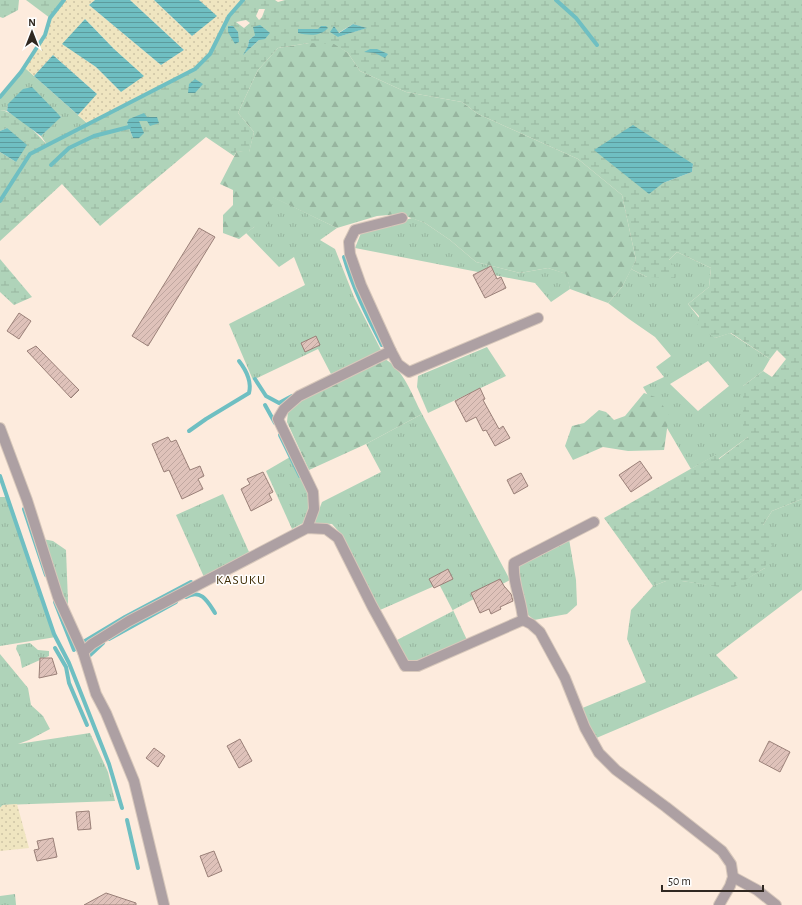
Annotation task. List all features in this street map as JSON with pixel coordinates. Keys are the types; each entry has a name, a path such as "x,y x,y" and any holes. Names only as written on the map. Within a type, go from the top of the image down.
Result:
{"street":[{"path":"402,218 355,230 349,242 350,254 361,285 398,364 409,372 538,318"},
{"path":"307,528 314,509 313,492 278,420 284,409 299,396 391,351"},
{"path":"0,428 27,500 58,597 83,652 96,694 106,713 134,781 164,905"},
{"path":"523,620 522,608 513,574 514,563 594,522"},
{"path":"83,652 92,644 129,621 307,528 326,529 338,538 372,606 405,666 418,666 523,620"},
{"path":"523,620 531,624 540,632 564,678 585,728 599,753 621,774 722,851 731,864 733,877 730,886 719,905"},
{"path":"733,877 757,890 776,905"}],"green space":[{"path":"0,0 19,0 18,10 3,18 0,17"},
{"path":"26,0 64,0 50,18"},
{"path":"243,0 275,0 278,2 285,0 802,0 802,499 772,511 763,525 773,539 765,568 731,589 682,581 666,581 653,586 604,518 717,454 719,459 748,437 743,432 743,386 763,371 772,377 786,359 777,350 770,359 731,333 715,338 697,327 699,316 688,304 709,287 711,268 677,252 669,260 679,273 675,278 647,277 631,269 636,260 622,195 578,159 478,114 462,102 406,92 360,71 348,53 334,44 309,43 278,48 258,70 238,113 254,132 249,153 237,151 234,156 206,137 100,226 62,184 0,241 0,152 16,162 7,128 0,131 0,110 19,119 32,129 47,145 195,69 210,54 229,16","holes":["259,9 265,9 259,20 256,16","246,20 250,23 244,28 236,22","353,24 366,28 338,37 334,26 338,33","255,35 259,40 245,53 249,40","157,117 147,121 139,121 133,138 127,123","693,164 692,172 663,183"]},
{"path":"309,43 334,43 348,53 360,71 406,92 462,102 478,114 578,159 622,195 636,260 622,287 608,303 570,289 566,274 548,268 520,273 476,262 450,240 425,223 400,214 377,216 337,228 272,197 269,224 254,227 239,239 223,233 223,215 233,205 233,190 220,184 237,151 249,152 254,132 238,113 258,70 278,48"},
{"path":"24,67 88,124 47,145 41,136 61,116 8,104 7,111 0,110 0,97"},
{"path":"271,196 337,228 320,240 335,249 354,297 381,350 331,374 318,349 253,380 229,324 305,285 294,257 279,267 246,233 254,227"},
{"path":"412,218 425,223 450,240 476,262 520,273 548,268 567,274 570,289 551,302 535,283 355,248 361,233"},
{"path":"677,252 711,268 709,287 688,304 715,338 730,333 770,359 763,371 743,386 748,437 718,459 716,455 691,469 643,387 664,377 656,367 671,356 655,337 608,303 622,287 631,269 647,277","holes":["708,361 729,386 698,411 670,384"]},
{"path":"0,259 32,297 14,305 0,292"},
{"path":"487,347 506,376 428,413 417,387 418,376"},
{"path":"385,359 392,364 402,376 422,414 366,444 309,470 287,422 288,412 304,399"},
{"path":"644,393 658,398 669,415 664,450 628,451 603,447 573,460 565,446 572,426 584,423 599,410 606,412 614,420 625,416"},
{"path":"422,414 510,580 453,610 467,640 413,663 405,660 395,641 453,611 439,584 380,610 343,536 332,524 314,523 322,502 381,472 366,444"},
{"path":"290,457 309,494 310,511 303,523 292,529 266,471"},
{"path":"223,494 249,552 204,577 176,515"},
{"path":"0,497 8,497 56,637 0,646"},
{"path":"802,499 802,590 716,655 738,678 594,739 580,709 646,682 627,639 631,610 653,586 666,581 682,581 731,588 765,568 763,525 772,511"},
{"path":"33,537 53,541 66,550 68,602 62,625"},
{"path":"569,539 576,580 577,605 567,614 534,620 527,614 521,588 519,566"},
{"path":"30,643 38,650 49,651 49,656 22,668 20,657 16,649 17,645"},
{"path":"0,654 28,688 31,705 43,716 50,729 18,744 90,733 108,772 115,801 3,805 0,808"},
{"path":"15,894 16,905 0,905 0,896"}],"sand":[{"path":"64,0 95,0 89,5 161,65 184,50 130,0 154,0 192,36 216,16 199,0 243,0 229,16 210,54 195,69 88,124 78,115 96,93 53,55 34,76 24,67 45,35 50,18","holes":["85,19 114,49 121,92 96,67 63,44"]},
{"path":"17,804 29,848 0,851 0,808 3,805"}],"water":[{"path":"95,0 130,0 184,50 161,65 89,5"},
{"path":"154,0 199,0 217,16 192,36"},
{"path":"85,19 114,49 144,76 121,92 96,67 62,44"},
{"path":"353,24 367,28 338,37 330,32 334,26 339,33"},
{"path":"260,25 270,33 265,39 259,40 243,55 248,46 249,40 255,35 253,27"},
{"path":"228,26 233,26 238,32 239,42 235,44 228,32"},
{"path":"321,26 326,26 328,28 318,34 310,35 298,33 298,29 318,29"},
{"path":"370,49 377,49 388,54 385,58 375,53 364,52"},
{"path":"53,55 97,94 78,115 34,76"},
{"path":"195,79 203,84 195,93 188,93 189,84"},
{"path":"32,87 61,117 41,136 7,111 8,104 23,89"},
{"path":"144,113 147,117 157,117 159,123 150,126 147,121 139,121 144,133 139,138 133,138 127,123 129,119"},
{"path":"633,125 693,164 692,172 663,183 649,194 594,150"},
{"path":"7,128 27,145 16,162 0,152 0,131"}],"building":[{"path":"199,228 215,237 148,346 132,336"},
{"path":"491,266 497,279 501,277 506,288 485,298 473,275"},
{"path":"19,313 31,321 19,339 7,331"},
{"path":"316,336 320,345 305,352 301,343"},
{"path":"36,346 79,390 71,398 27,351"},
{"path":"480,388 485,399 483,400 499,429 503,426 510,438 495,446 486,430 483,431 476,417 466,422 455,401"},
{"path":"168,437 171,442 176,440 190,470 200,466 204,476 198,479 203,489 182,499 169,470 164,472 152,444"},
{"path":"640,461 652,478 631,492 619,475"},
{"path":"263,472 273,492 269,494 272,500 251,511 241,489 250,484 247,479"},
{"path":"521,473 528,486 514,494 507,480"},
{"path":"448,569 453,579 434,588 429,579"},
{"path":"500,579 511,594 513,601 500,607 501,609 491,614 489,609 480,613 471,593"},
{"path":"40,658 52,658 57,674 39,678"},
{"path":"240,739 252,761 239,768 227,746"},
{"path":"769,741 790,752 780,772 759,761"},
{"path":"154,748 165,756 158,767 146,758"},
{"path":"89,811 91,829 78,830 76,812"},
{"path":"53,838 57,857 37,861 34,850 39,849 37,841"},
{"path":"214,851 222,871 208,877 200,856"},
{"path":"106,893 136,903 136,905 84,905"}],"waterway":[{"path":"0,97 21,72 45,35 50,18 64,0"},
{"path":"0,201 30,154 195,69 210,54 229,16 243,0"},
{"path":"556,0 576,18 597,45"},
{"path":"51,165 69,148 94,136 129,127"},
{"path":"344,257 356,291 382,345"},
{"path":"189,431 249,393 250,384 248,376 239,361"},
{"path":"255,379 266,396 279,403 292,396"},
{"path":"265,405 275,423"},
{"path":"280,435 300,476"},
{"path":"0,476 54,634 69,663 109,764 122,808"},
{"path":"24,509 46,575"},
{"path":"80,644 125,617 191,582"},
{"path":"186,597 196,594 200,595 207,601 215,613"},
{"path":"55,602 74,650"},
{"path":"109,639 176,602"},
{"path":"87,659 103,643"},
{"path":"55,648 66,667 69,683 87,725"},
{"path":"127,820 138,868"}],"district":[{"name":"KASUKU","path":"241,580"}]}
